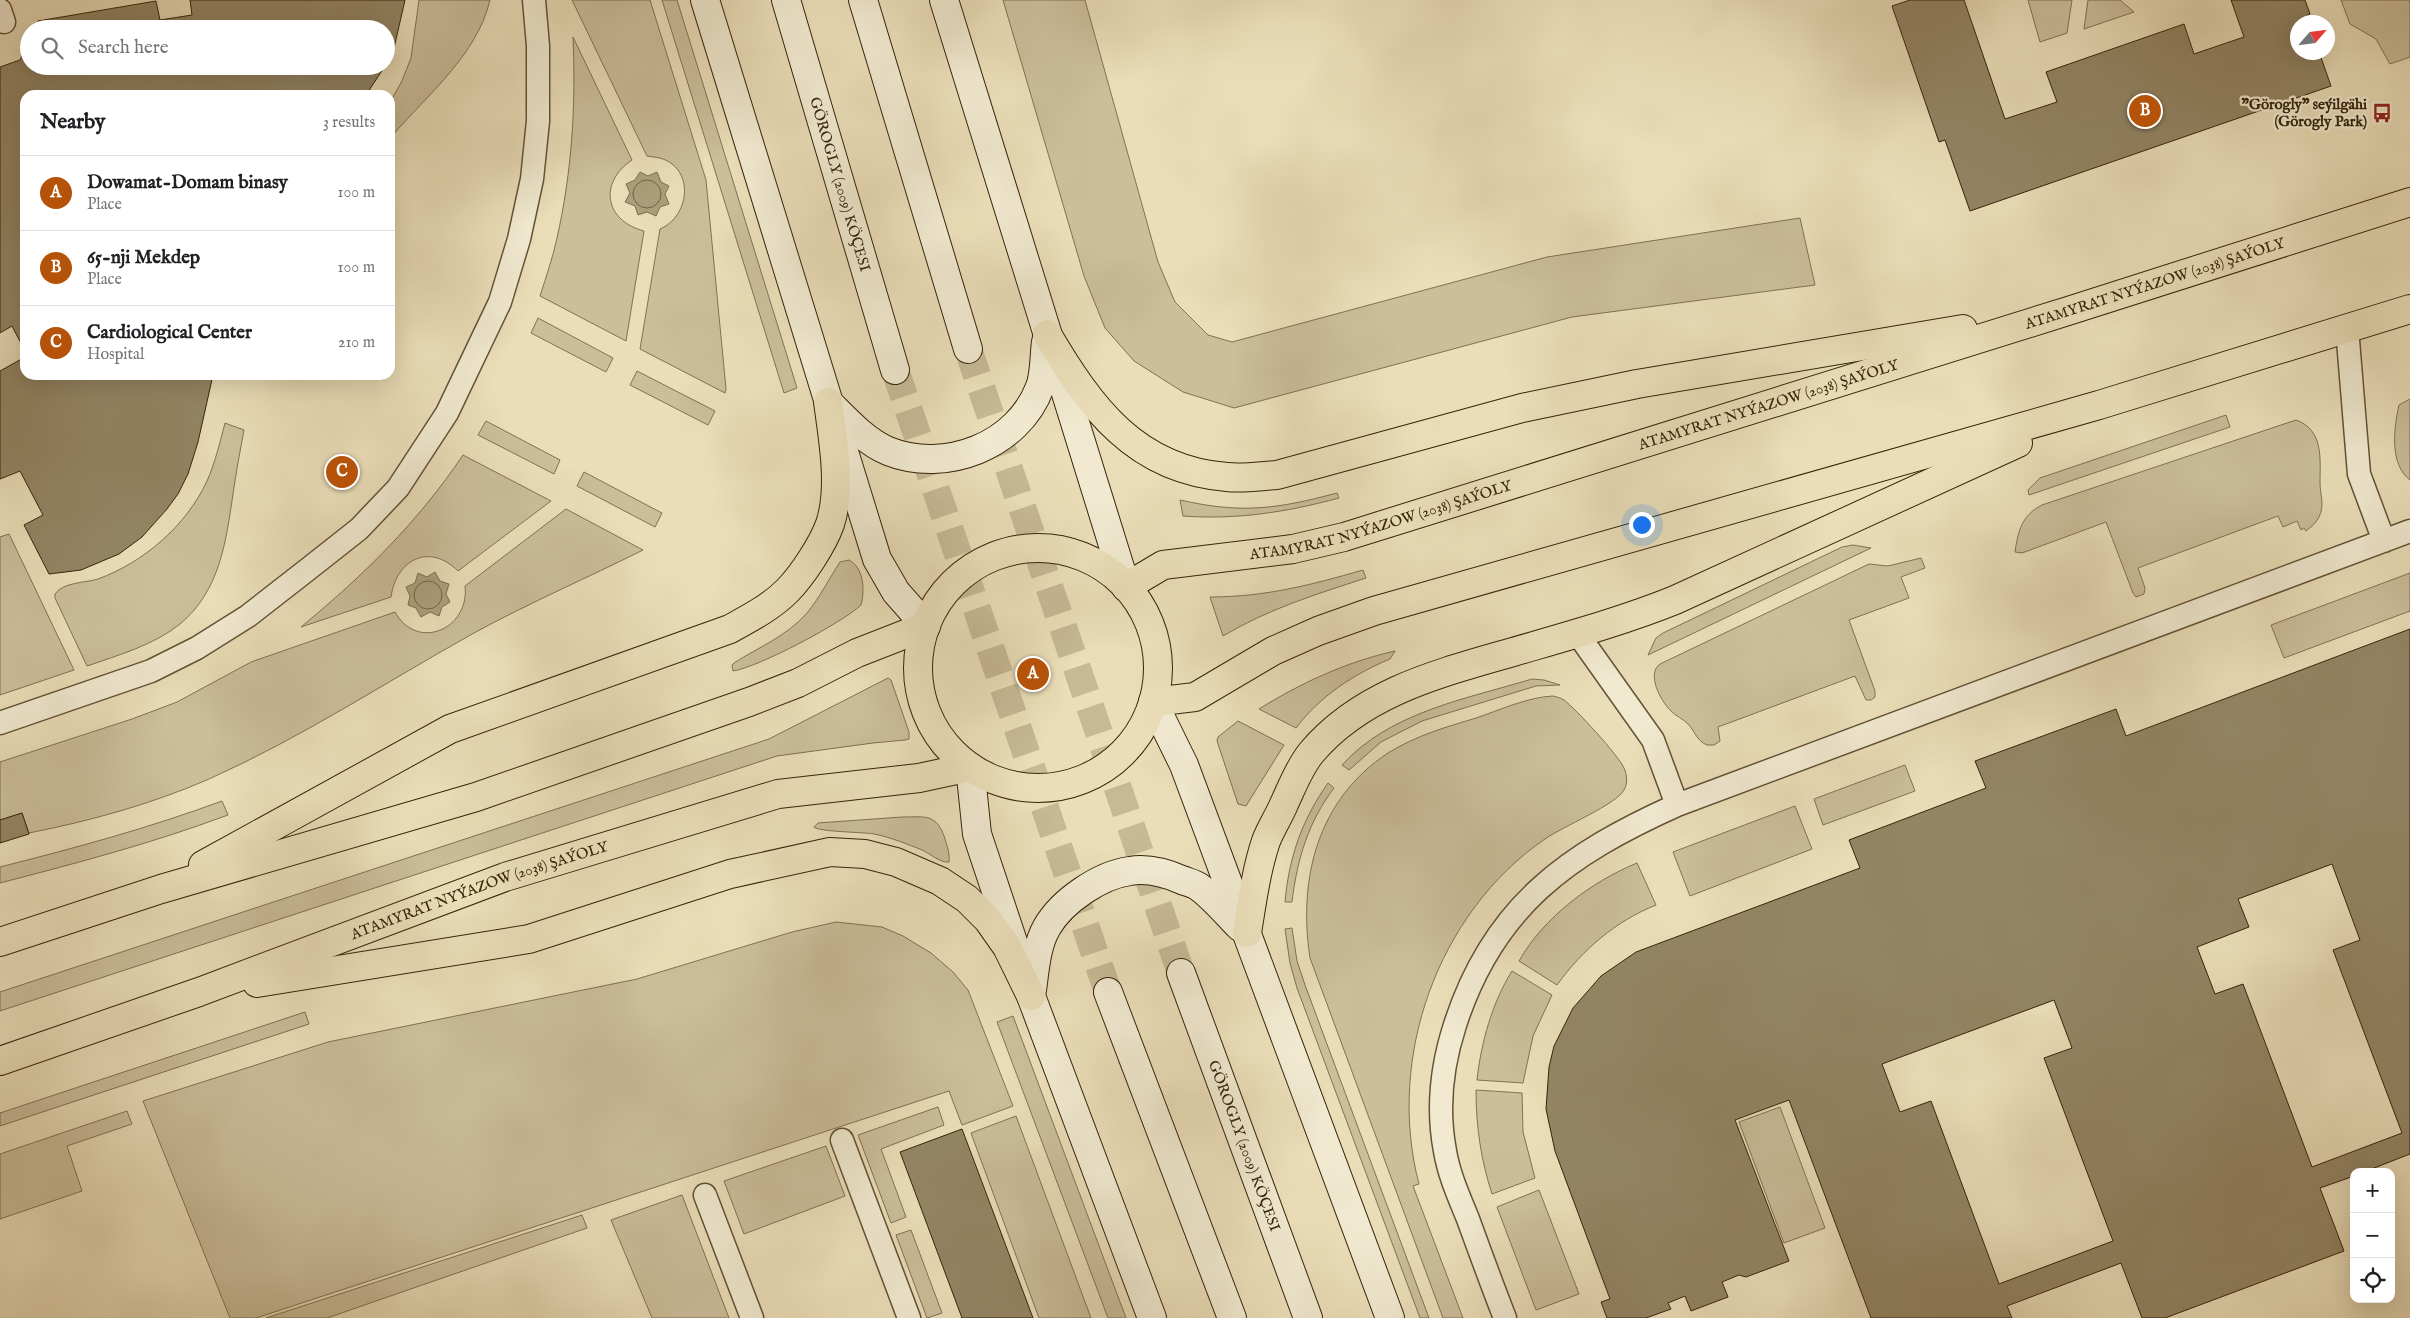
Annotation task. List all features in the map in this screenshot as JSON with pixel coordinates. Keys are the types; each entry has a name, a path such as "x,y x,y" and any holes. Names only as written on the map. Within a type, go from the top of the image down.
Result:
{"main road":[{"path":"705,0 877,558 896,592 926,626"},
{"name":"GÖROGLY (2009) KÖÇESI","path":"786,0 895,370"},
{"path":"862,0 968,348"},
{"path":"944,0 1126,587 1145,615 1155,641 1157,682 1153,702 1137,736 1111,764 1079,782 1060,786 1022,787 986,776 970,767 942,739 924,704 919,665 921,645 926,626 935,608 961,577 977,565 1015,551 1055,550 1075,554 1099,566 1126,587"},
{"name":"ATAMYRAT NYÝAZOW (2038) ŞAÝOLY","path":"1126,587 1163,565 1293,550 1344,537 2410,202"},
{"path":"1153,702 1196,697 1273,651 1318,631 1374,611 2099,405 2410,308"},
{"path":"1047,334 1072,377 1102,415 1120,434 1142,449 1179,467 1227,477 1251,477 1277,475 1522,408 1637,384 2068,311"},
{"path":"828,402 864,436 888,450 910,457 932,460 976,451 1001,438 1017,423 1027,409 1040,386 1047,334"},
{"path":"161,889 450,729 730,629 756,615 788,590 816,551 830,523 835,461 828,402"},
{"path":"1247,933 1256,880 1267,840 1296,777 1310,754 1328,735 1347,719 1382,696 1413,682 1638,615 1676,600 2099,405"},
{"path":"0,942 161,889 476,798 749,702 798,683 856,653 926,626"},
{"path":"1153,702 1184,765 1390,1318"},
{"path":"970,767 977,834 1031,996 1152,1318"},
{"name":"ATAMYRAT NYÝAZOW (2038) ŞAÝOLY","path":"0,1061 199,992 505,877 778,794 919,778 970,767"},
{"path":"199,992 529,939 730,874 830,852 865,854 896,862 940,881 967,899 988,920 1007,947 1031,996"},
{"path":"1031,996 1037,953 1047,927 1077,894 1096,883 1129,871 1152,871 1173,876 1199,886 1247,933"},
{"name":"GÖROGLY (2009) KÖÇESI","path":"1181,973 1308,1318"},
{"path":"1108,992 1232,1318"}],"lane":[{"path":"0,723 151,671 197,648 248,616 359,529 398,488 447,413 500,302 519,239 532,179 538,121 538,46 534,0"},
{"path":"2347,328 2359,474 2384,541"},
{"path":"1505,1318 1450,1172 1441,1125 1445,1065 1464,997 1479,963 1515,913 1537,892 1590,850 1632,826 1677,805 2410,531"},
{"path":"1577,633 1653,740 1677,805"},
{"path":"842,1140 909,1318"},
{"path":"705,1195 752,1318"}],"shaded area":[{"path":"419,0 490,0 484,20 463,56 450,73 395,133 395,93 411,58"},
{"path":"572,0 650,0 706,180 725,393 640,349 660,229 670,223 677,215 682,205 684,183 680,173 673,165 661,158 647,156"},
{"path":"662,0 677,0 797,388 784,393"},
{"path":"1003,0 1085,0 1158,262 1175,302 1208,335 1232,342 1547,257 1800,218 1815,285 1572,317 1234,408 1183,392 1134,361 1105,328 1084,276"},
{"path":"2028,0 2072,0 2067,33 2040,42"},
{"path":"2088,0 2120,0 2134,12 2084,29"},
{"path":"2341,0 2410,0 2410,57 2390,64 2376,39 2350,24"},
{"path":"573,37 632,160 621,169 614,179 611,190 614,210 621,219 631,226 644,231 626,341 540,296 557,238 566,188 572,138 574,88"},
{"path":"538,318 613,358 606,372 531,333"},
{"path":"637,371 715,411 708,425 630,385"},
{"path":"2410,399 2410,480 2403,473 2399,465 2396,455 2395,435 2399,405"},
{"path":"2226,415 2230,427 2029,495 2028,490 2040,478"},
{"path":"2296,420 2312,431 2316,438 2320,455 2322,508 2319,517 2306,531 2304,528 2301,530 2297,521 2283,527 2278,516 2138,568 2145,588 2144,594 2136,597 2106,522 2022,553 2015,552 2022,524 2035,509 2042,505"},
{"path":"486,421 560,460 554,474 478,435"},
{"path":"225,423 244,430 224,547 213,581 193,611 170,631 136,649 87,666 55,598 55,594 63,587 98,579 115,572 162,541 188,513 207,481"},
{"path":"463,455 551,501 458,571 447,562 436,558 425,557 416,559 400,573 394,584 391,597 301,627 368,568 388,547 446,480"},
{"path":"584,472 662,513 655,527 577,486"},
{"path":"1337,493 1339,498 1281,511 1223,517 1183,516 1180,500 1222,507 1259,508 1296,503"},
{"path":"566,509 643,550 474,633 310,728 209,779 120,811 29,833 22,813 0,820 0,762 132,719 177,702 251,662 395,612 405,624 416,631 428,633 440,630 451,624 459,614 464,601 465,586"},
{"path":"9,534 74,670 0,695 0,537"},
{"path":"1853,545 1871,548 1648,655 1656,638 1663,633 1842,547"},
{"path":"1921,558 1925,568 1901,577 1909,598 1849,620 1875,691 1875,697 1871,700 1866,700 1855,676 1718,727 1720,741 1714,745 1707,745 1698,739 1687,723 1670,710 1659,694 1654,674 1660,664 1869,564 1888,566"},
{"path":"849,560 858,568 862,580 863,593 861,605 837,622 800,643 761,662 733,671 732,665 734,663 782,635 799,621 816,601 840,562"},
{"path":"1363,570 1366,578 1275,610 1223,636 1210,597 1250,595 1288,589"},
{"path":"2410,573 2410,611 2284,658 2271,625"},
{"path":"1395,651 1390,659 1338,687 1305,716 1296,728 1259,709 1324,674 1359,661"},
{"path":"888,678 891,680 909,732 909,739 777,756 0,1011 0,992 769,739"},
{"path":"1532,679 1544,680 1560,685 1536,686 1422,721 1381,742 1349,770 1342,765 1361,747 1383,732 1406,720 1456,701"},
{"path":"1553,696 1563,699 1570,705 1606,743 1624,768 1626,785 1619,796 1611,802 1545,839 1507,870 1475,907 1449,948 1429,992 1416,1039 1410,1088 1411,1136 1419,1184 1413,1186 1463,1318 1443,1318 1310,958 1307,899 1311,871 1318,844 1329,818 1344,794 1364,772 1388,753 1420,737 1442,729 1524,701"},
{"path":"1238,721 1284,745 1246,806 1238,804 1217,741 1218,737"},
{"path":"1905,765 1915,791 1823,825 1814,799"},
{"path":"1328,783 1334,788 1317,814 1305,842 1297,871 1292,902 1285,902 1290,870 1298,839 1311,811"},
{"path":"222,801 228,815 143,844 0,883 0,867 112,837"},
{"path":"1795,806 1812,849 1690,896 1673,852"},
{"path":"924,817 934,821 942,831 947,844 949,862 942,861 922,850 880,835 824,830 814,827 818,823"},
{"path":"1637,863 1656,905 1627,919 1601,938 1589,948 1557,985 1519,961 1529,945 1542,930 1570,903 1603,880"},
{"path":"836,922 882,927 903,936 931,953 953,972 968,990 1013,1106 962,1125 949,1091 256,1318 230,1318 143,1101 328,1042 637,979 792,932"},
{"path":"1292,928 1297,961 1305,985 1429,1318 1420,1318 1297,988 1290,963 1285,929"},
{"path":"1512,971 1552,995 1533,1036 1523,1083 1477,1080 1488,1024 1499,996"},
{"path":"305,1012 309,1024 0,1126 0,1113"},
{"path":"1013,1016 1126,1318 1108,1318 997,1022"},
{"path":"1476,1090 1522,1093 1523,1132 1535,1178 1492,1194 1480,1143"},
{"path":"938,1107 944,1125 881,1149 906,1217 891,1223 858,1135"},
{"path":"1780,1107 1825,1228 1784,1243 1739,1122"},
{"path":"127,1111 132,1124 67,1146 82,1191 0,1219 0,1154"},
{"path":"1016,1116 1091,1318 1039,1318 971,1133"},
{"path":"826,1146 845,1196 744,1234 724,1181"},
{"path":"1539,1190 1579,1294 1536,1310 1497,1207"},
{"path":"682,1195 729,1318 652,1318 611,1220"},
{"path":"582,1215 587,1228 327,1318 266,1318"},
{"path":"911,1230 942,1313 927,1318 896,1235"}],"water":[{"path":"640,172 648,176 657,172 661,182 669,186 665,194 669,204 660,207 656,216 647,212 638,215 635,206 625,202 630,193 626,184 635,180"},
{"path":"435,572 440,581 449,584 446,594 450,602 442,607 439,616 430,612 421,617 416,608 408,605 410,596 406,587 415,583 418,573 427,577"}],"building":[{"path":"190,0 405,0 395,44 395,20 160,20 192,15"},
{"path":"1910,0 1964,0 2005,119 2057,102 2046,72 2184,24 2194,54 2244,37 2231,0 2305,0 2310,14 2290,15 2290,60 2322,60 2331,86 1970,211 1945,140 1939,142 1892,6"},
{"path":"156,1 160,20 44,20"},
{"path":"20,60 20,75 379,75 369,90 20,90 20,341 12,326 0,333 0,67"},
{"path":"20,360 20,380 212,380 198,442 188,474 178,494 142,537 119,554 81,570 49,574 24,525 43,515 20,471 0,479 0,371"},
{"path":"2410,629 2410,1154 2374,1168 2350,1168 2350,1177 2320,1188 2344,1251 2165,1318 2142,1318 2121,1263 2007,1306 2012,1318 1871,1318 1789,1100 1735,1120 1789,1261 1746,1277 1739,1275 1722,1282 1728,1297 1691,1311 1685,1296 1668,1303 1671,1309 1646,1318 1607,1318 1601,1302 1610,1299 1555,1151 1546,1109 1549,1067 1554,1046 1573,1008 1601,976 1636,952 1860,868 1849,840 1986,788 1975,761 2116,709 2126,736","holes":["2332,864 2360,940 2333,950 2402,1133 2312,1167 2243,984 2215,994 2197,947 2249,927 2238,899","2054,1000 2072,1048 2044,1058 2113,1241 1999,1284 1931,1101 1900,1112 1882,1064"]},
{"path":"22,813 29,834 0,843 0,820"},
{"path":"962,1129 1033,1318 962,1318 900,1152"}],"tunnel":[{"path":"968,349 1181,973"},
{"path":"895,370 1108,992"}],"place":[{"name":"65-nji Mekdep","path":"2145,111"},
{"name":"\"Görogly\" seýilgähi (Görogly Park)","path":"2382,113"},
{"name":"Cardiological Center","path":"342,472"},
{"name":"Dowamat-Domam binasy","path":"1033,674"}]}
